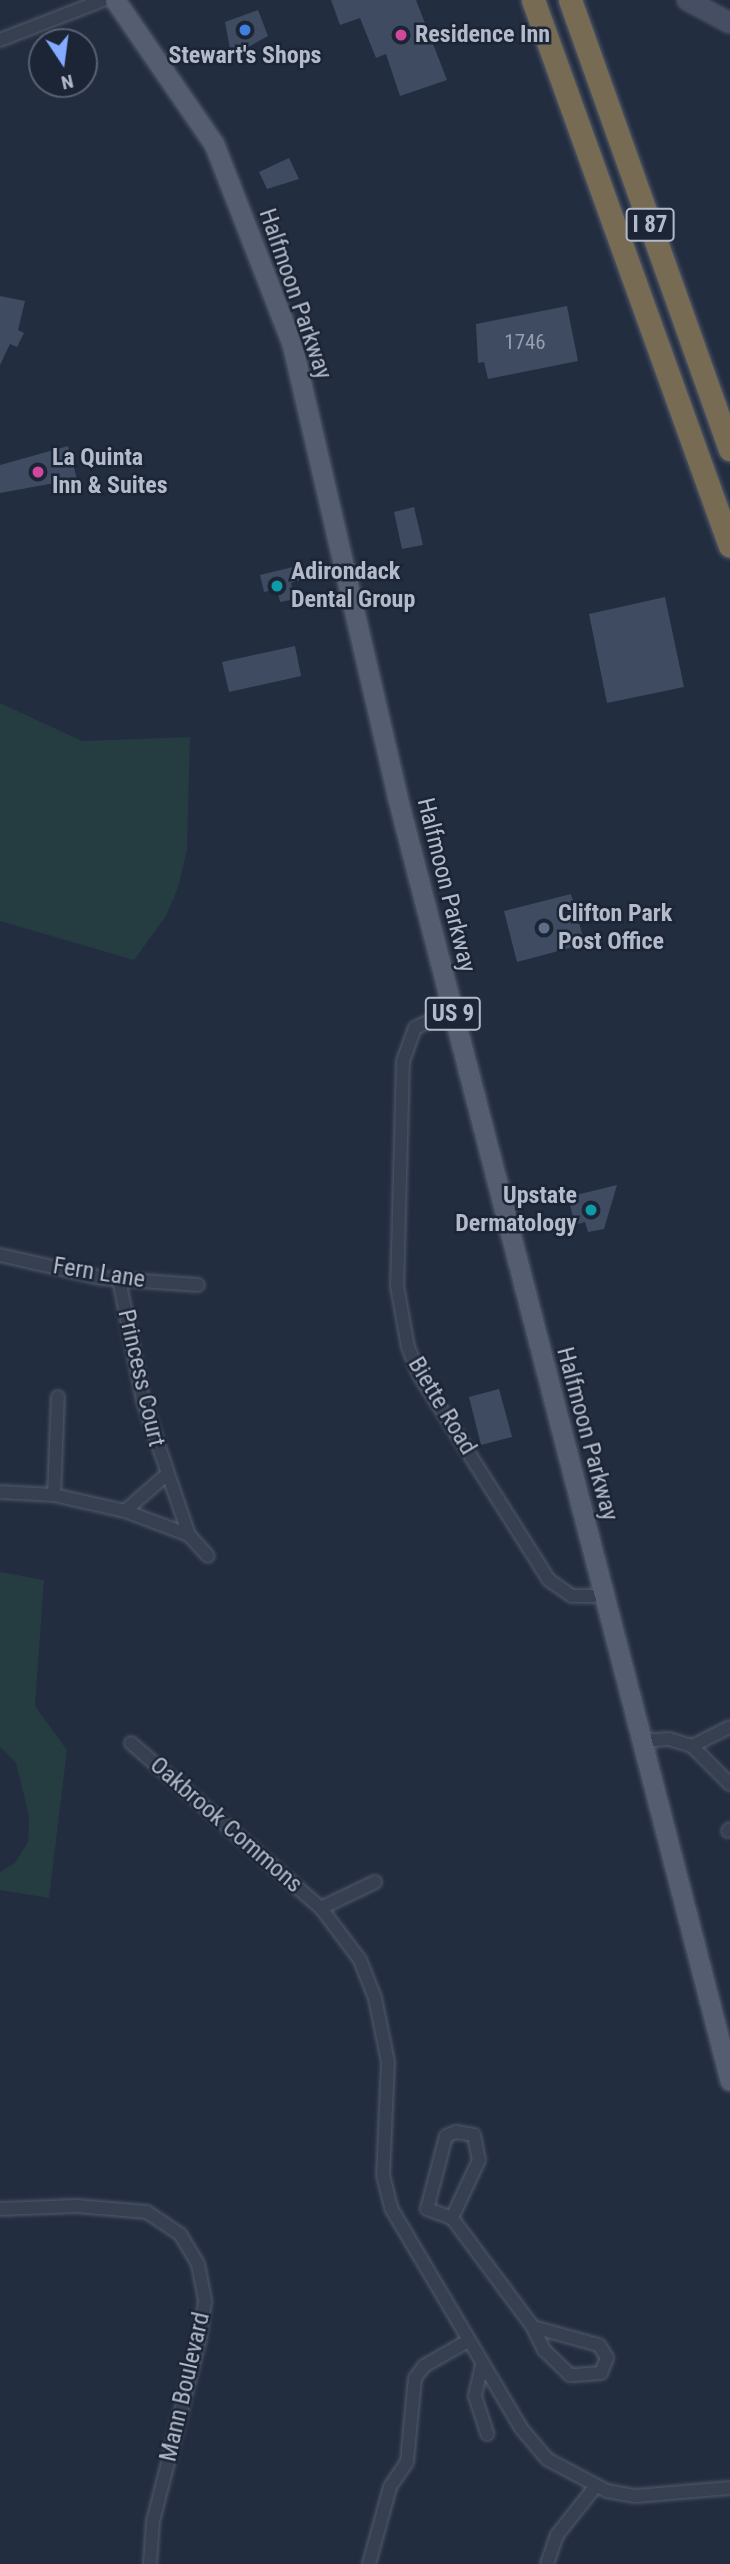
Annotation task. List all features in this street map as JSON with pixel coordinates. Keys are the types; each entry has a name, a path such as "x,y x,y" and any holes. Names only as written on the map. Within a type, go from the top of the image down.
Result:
{"highway":[{"name":"I 87","path":"533,0 730,546"},
{"name":"I 87","path":"570,0 730,449"}],"main road":[{"name":"Halfmoon Parkway","path":"115,0 214,144 292,344 364,663 730,2081"}],"street":[{"path":"0,40 103,0"},
{"path":"687,0 730,23"},
{"name":"Biette Road","path":"453,1010 415,1028 402,1062 397,1286 408,1347 420,1376 549,1580 572,1596 604,1596"},
{"name":"Fern Lane","path":"0,1255 118,1279 198,1285"},
{"name":"Princess Court","path":"118,1279 165,1476 189,1535 208,1556"},
{"path":"54,1495 58,1397"},
{"name":"Princess Court","path":"125,1511 165,1476"},
{"name":"Princess Court","path":"0,1492 54,1495 125,1511 189,1535"},
{"path":"692,1746 730,1727"},
{"path":"641,1741 669,1739 692,1746 730,1784"},
{"name":"Oakbrook Commons","path":"131,1743 321,1908 360,1961 382,2029 388,2062 383,2175 388,2201 482,2365 547,2459 595,2487 636,2496 730,2488"},
{"name":"Oakbrook Commons","path":"321,1908 375,1882"},
{"path":"452,2218 480,2160 480,2146 466,2132 446,2136 427,2209 452,2218 533,2327 544,2350 570,2375 601,2374 607,2358 599,2345 533,2327"},
{"name":"Mann Boulevard","path":"0,2209 76,2206 147,2212 180,2234 198,2264 205,2301 200,2337 153,2521 150,2564"},
{"path":"369,2564 390,2487 407,2462 415,2378 424,2366 468,2341"},
{"path":"482,2365 475,2396 487,2434"},
{"path":"547,2564 557,2535 595,2487"}],"green space":[{"path":"0,703 82,741 190,737 187,850 178,888 166,916 134,960 0,921"},
{"path":"0,1572 44,1580 35,1706 67,1750 49,1898 0,1890 0,1872 15,1863 28,1842 29,1816 16,1763 0,1747"}],"building":[{"path":"331,0 416,0 447,80 400,96 386,54 376,58 360,18 340,25"},
{"name":"Stewart's Shops","path":"258,10 268,36 241,51 230,49 225,22"},
{"path":"289,158 299,179 267,189 259,172"},
{"path":"0,296 25,301 18,330 24,333 17,347 10,344 0,365"},
{"path":"567,306 578,361 488,379 484,362 478,363 476,324"},
{"name":"La Quinta Inn & Suites","path":"68,446 77,479 0,493 0,465"},
{"path":"414,507 423,545 402,549 394,512"},
{"name":"Adirondack Dental Group","path":"297,566 300,580 291,583 295,599 280,602 277,589 264,592 260,575"},
{"path":"665,597 684,687 607,703 589,614"},
{"path":"295,646 301,676 229,692 222,662"},
{"name":"Clifton Park Post Office","path":"571,894 585,944 517,962 504,911"},
{"name":"Upstate Dermatology","path":"617,1185 604,1229 588,1232 585,1222 575,1225 568,1197"},
{"path":"499,1389 512,1437 481,1445 469,1397"}],"place":[{"name":"Stewart's Shops","path":"245,30"},
{"name":"Residence Inn","path":"401,35"},
{"name":"La Quinta Inn & Suites","path":"38,472"},
{"name":"Adirondack Dental Group","path":"277,586"},
{"name":"Clifton Park Post Office","path":"544,928"},
{"name":"Upstate Dermatology","path":"591,1210"}]}
